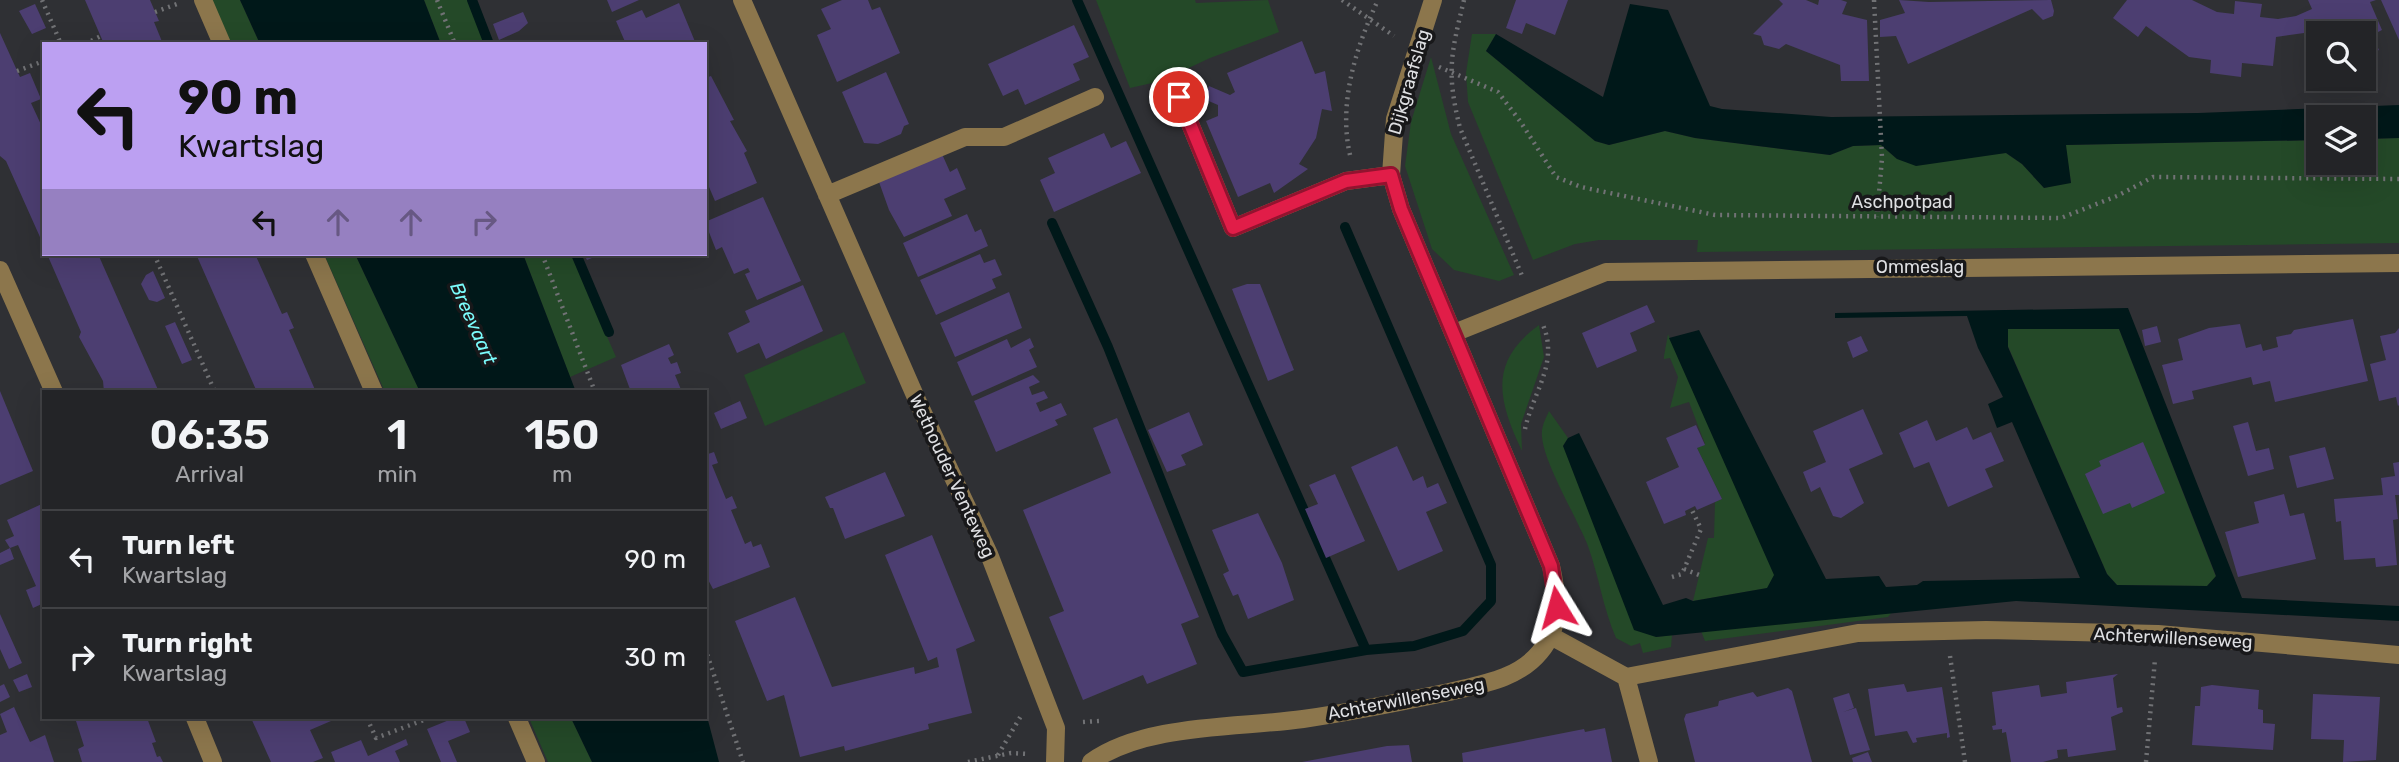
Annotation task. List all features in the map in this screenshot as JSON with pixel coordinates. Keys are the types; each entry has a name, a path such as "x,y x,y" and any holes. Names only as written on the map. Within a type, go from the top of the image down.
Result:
{"street":[{"path":"203,0 221,42"},
{"name":"Wethouder Venteweg","path":"741,0 989,554 1041,683 1056,728 1055,761"},
{"name":"Dijkgraafslag","path":"1433,0 1395,119 1391,175 1401,209 1551,566 1557,607 1551,636"},
{"path":"827,195 965,137 1003,137 1095,97"},
{"path":"1179,97 1233,228 1358,179 1391,175"},
{"path":"315,256 373,390"},
{"name":"Ommeslag","path":"1454,334 1606,272 2399,263"},
{"path":"0,270 53,390"},
{"name":"Achterwillenseweg","path":"1626,677 1858,634 1947,631 2158,634 2399,655"},
{"path":"1551,636 1626,677 1649,762"},
{"name":"Achterwillenseweg","path":"1091,762 1126,744 1242,723 1302,719 1480,685 1522,668 1539,653 1551,636"},
{"path":"195,719 213,762"},
{"path":"517,719 536,762"}],"path":[{"path":"42,0 60,42"},
{"path":"155,12 186,0"},
{"path":"437,0 454,42"},
{"path":"1358,179 1346,137 1346,107 1353,70 1378,0"},
{"path":"1464,0 1450,74 1460,128 1521,272"},
{"path":"1874,0 1882,158 1877,217"},
{"path":"89,42 101,36"},
{"path":"17,72 42,62"},
{"name":"Aschpotpad","path":"1450,74 1498,92 1556,177 1581,187 1715,215 2061,218 2117,196 2153,177 2399,179"},
{"path":"155,256 214,390"},
{"path":"543,256 594,390"},
{"path":"1524,437 1527,418 1549,357 1548,337 1542,324"},
{"path":"1672,577 1682,574 1701,529 1691,508"},
{"path":"1684,569 1699,575"},
{"path":"1947,631 1965,762"},
{"path":"2146,762 2158,634"},
{"path":"707,654 743,762"},
{"path":"998,755 1041,683"},
{"path":"368,719 376,738 426,719"},
{"path":"968,762 998,755 1025,754 1055,761"}],"green space":[{"path":"212,0 240,0 259,42 230,42"},
{"path":"424,0 469,0 484,42 440,42"},
{"path":"1096,0 1195,0 1196,3 1268,0 1279,32 1210,58 1161,81 1130,88"},
{"path":"1472,34 1496,34 1486,51 1595,141 1609,145 1665,131 1695,138 1830,155 1853,146 1881,145 1897,159 2006,153 2022,164 2044,188 2071,182 2065,145 2306,140 2306,175 2376,175 2376,139 2399,138 2399,243 1697,252 1698,240 1599,240 1575,244 1533,260 1468,102 1466,73"},
{"path":"1431,57 1451,134 1514,275 1499,281 1454,270 1432,249 1405,166 1411,122"},
{"path":"325,256 356,256 419,390 384,390"},
{"path":"524,256 572,256 616,357 570,377"},
{"path":"1539,325 1544,357 1521,424 1522,451 1507,415 1502,383 1511,353"},
{"path":"2008,328 2119,329 2216,577 2207,586 2117,585 2107,574 2008,346"},
{"path":"844,332 866,383 765,426 744,375"},
{"path":"1668,334 1775,575 1768,588 1693,601 1708,538 1714,538 1715,502 1722,499 1697,448 1705,444 1689,402 1670,408 1678,377 1670,358 1664,359"},
{"path":"1549,411 1568,438 1563,446 1656,637 1672,635 1671,647 1643,653 1640,643 1631,646 1616,638 1588,546 1544,448 1542,430"},
{"path":"1893,611 1888,617 1705,641 1701,631 1743,624"},
{"path":"529,719 571,719 592,762 548,762"}],"water":[{"path":"240,0 424,0 440,42 259,42"},
{"path":"1630,4 1668,10 1710,106 1722,109 1831,117 2198,113 2306,109 2306,140 2066,145 2071,183 2044,188 2022,164 2006,153 1916,166 1897,159 1881,145 1853,146 1830,155 1695,138 1665,131 1609,145 1595,141 1486,51 1496,34 1603,97"},
{"path":"2399,105 2399,138 2376,139 2376,106"},
{"name":"Breevaart","path":"356,256 524,256 575,390 419,390"},
{"path":"2128,308 2242,598 2399,606 2399,621 2016,601 1656,637 1634,630 1563,446 1568,438 1579,433 1663,605 1686,598 1693,601 1767,588 1774,575 1669,338 1699,330 1826,579 1879,576 1886,587 1917,585 1923,581 2080,578 2012,422 1997,428 1988,404 2003,397 1978,348 1967,316 1835,318 1835,313","holes":["2008,329 2119,329 2216,576 2207,586 2117,585 2107,574 2008,347"]},
{"path":"707,717 719,762 592,762 571,719 707,719"}],"building":[{"path":"85,0 150,0 159,21 154,22 162,42 103,42"},
{"path":"607,0 639,0 612,12"},
{"path":"842,0 868,0 872,10 880,7 900,53 837,82 817,35 831,29 821,9"},
{"path":"1516,0 1568,0 1555,35 1526,23 1522,34 1506,28"},
{"path":"1779,0 1806,0 1818,5 1819,0 1841,0 1847,2 1842,14 1867,20 1869,81 1841,81 1840,65 1786,44 1779,49 1764,45 1761,36 1753,34 1783,4"},
{"path":"1899,0 2051,0 2054,11 2053,16 2043,20 2032,9 1908,64 1896,36 1880,37 1880,20 1905,13"},
{"path":"2127,0 2192,0 2217,12 2234,14 2235,1 2262,4 2260,17 2278,19 2296,16 2312,9 2308,0 2376,0 2370,2 2382,30 2376,33 2376,21 2306,21 2306,38 2304,33 2276,37 2273,66 2242,63 2241,77 2210,73 2211,60 2189,57 2146,26 2138,37 2113,18"},
{"path":"2381,0 2399,0 2399,40"},
{"path":"679,3 695,42 625,42 616,21 642,10 646,18"},
{"path":"35,4 46,28 32,34 19,11"},
{"path":"523,12 528,23 519,31 499,40 493,24"},
{"path":"1074,25 1089,57 1073,64 1080,80 1025,105 1018,89 1003,96 988,64"},
{"path":"0,33 20,77 30,73 41,99 31,103 42,127 42,242 6,161 0,156"},
{"path":"1302,41 1315,74 1325,71 1332,111 1322,109 1316,138 1299,164 1308,169 1274,193 1270,183 1238,197 1206,121 1218,116 1218,105 1204,99 1209,86 1230,95 1235,92 1227,73"},
{"path":"886,72 909,124 904,126 901,134 878,144 864,143 842,92"},
{"path":"711,76 734,120 730,121 747,151 744,153 757,183 715,201 709,187 707,188 707,77"},
{"path":"1104,133 1111,148 1126,141 1141,173 1054,212 1040,180 1055,173 1048,158"},
{"path":"942,154 950,172 957,168 966,189 944,199 952,216 904,237 889,210 879,182"},
{"path":"763,197 801,281 757,300 745,274 750,272 748,268 734,274 722,247 716,250 707,221"},
{"path":"967,214 975,232 981,229 988,246 918,277 903,243"},
{"path":"980,254 984,263 995,259 1002,275 992,279 996,288 936,315 920,280"},
{"path":"48,256 99,256 158,390 104,390 103,381 79,337 81,332"},
{"path":"197,256 256,256 282,314 287,312 294,328 289,330 315,390 256,390"},
{"path":"153,271 165,298 157,302 149,300 141,284 146,275"},
{"path":"1247,284 1260,284 1294,370 1268,381 1232,289"},
{"path":"803,285 823,331 766,359 759,343 737,353 728,333 750,322 745,311"},
{"path":"1009,292 1022,328 955,357 940,323"},
{"path":"1647,305 1655,322 1630,333 1637,351 1597,368 1582,333"},
{"path":"2353,319 2368,381 2275,402 2270,381 2253,385 2251,377 2192,391 2194,399 2173,404 2162,365 2183,360 2178,339 2209,328 2240,324 2246,348 2261,344 2263,351 2278,347 2276,337 2291,334 2294,330"},
{"path":"175,322 192,360 182,364 165,326"},
{"path":"2157,326 2161,342 2145,346 2142,330"},
{"path":"2399,328 2398,406 2396,397 2379,401 2370,364 2386,360 2380,336 2395,333"},
{"path":"1861,336 1868,351 1853,358 1847,342"},
{"path":"1030,338 1034,347 1029,350 1037,367 972,396 957,362 1007,339 1011,348"},
{"path":"669,344 674,355 668,358 671,364 677,362 681,373 675,375 681,390 630,390 621,365"},
{"path":"1033,375 1040,382 1029,387 1032,395 1044,391 1048,398 1036,403 1040,412 1061,403 1067,415 1055,420 1058,425 996,452 974,401"},
{"path":"0,391 33,471 0,485"},
{"path":"740,401 747,418 721,429 714,413"},
{"path":"1863,409 1883,454 1849,469 1864,503 1841,518 1833,516 1820,487 1811,492 1803,472 1826,462 1813,431"},
{"path":"1189,412 1203,445 1181,455 1186,465 1167,472 1148,430"},
{"path":"1117,418 1199,617 1181,624 1197,664 1147,684 1143,675 1083,700 1049,617 1064,611 1023,510 1111,473 1093,428"},
{"path":"1927,420 1936,441 1967,427 1973,440 1991,432 2004,461 1985,469 1993,487 1948,507 1929,462 1914,468 1899,433"},
{"path":"2248,422 2256,451 2269,448 2274,469 2248,476 2233,426"},
{"path":"1696,425 1705,445 1697,448 1722,499 1697,510 1695,506 1685,511 1686,515 1664,524 1646,482 1679,467 1666,438"},
{"path":"2143,442 2165,493 2132,508 2130,503 2103,514 2085,474 2101,466 2099,461"},
{"path":"1397,446 1413,481 1423,476 1427,488 1438,483 1447,503 1426,512 1443,551 1398,571 1351,467"},
{"path":"2325,447 2334,479 2297,488 2289,456"},
{"path":"707,452 714,452 718,463 712,465 726,499 732,496 737,508 731,510 745,544 751,541 753,547 761,544 770,567 713,589 707,578"},
{"path":"2399,462 2399,495 2395,495 2398,519 2393,520 2397,565 2376,567 2375,558 2344,560 2341,521 2336,522 2334,499 2383,495 2381,478 2395,476 2393,463"},
{"path":"885,472 905,516 845,539 833,508 830,508 825,497"},
{"path":"1335,474 1365,541 1326,558 1305,509 1318,504 1309,485"},
{"path":"2284,494 2290,516 2304,513 2316,559 2238,577 2225,532 2259,523 2254,502"},
{"path":"42,504 42,604 33,608 26,590 36,586 18,545 10,548 5,540 14,536 7,520"},
{"path":"1258,513 1282,563 1294,600 1248,619 1238,594 1233,596 1223,574 1229,571 1212,530"},
{"path":"932,535 975,641 956,649 972,713 928,724 929,729 845,751 844,746 800,757 784,695 767,701 735,621 795,597 832,687 914,667 915,674 939,667 937,657 928,661 885,555"},
{"path":"10,548 14,559 0,565 0,553"},
{"path":"0,614 22,663 9,669 0,649"},
{"path":"27,674 32,687 19,692 13,680"},
{"path":"2118,674 2113,678 2117,708 2122,707 2123,712 2111,717 2116,750 2068,757 2067,749 2057,750 2058,758 2043,762 2011,762 2006,732 2002,733 2002,729 1993,730 1992,726 1996,725 1992,692 2039,685 2041,697 2067,693 2066,682"},
{"path":"4,684 10,697 0,702 0,686"},
{"path":"1904,684 1907,692 1942,687 1950,737 1947,738 1947,733 1916,738 1917,742 1913,743 1907,731 1875,736 1868,689"},
{"path":"2212,685 2259,690 2258,709 2263,710 2263,723 2275,724 2273,750 2192,745 2195,706 2200,706 2201,687"},
{"path":"1788,688 1792,691 1812,762 1695,762 1684,719 1686,714 1718,706 1719,701 1753,692 1757,697"},
{"path":"1849,693 1854,708 1843,712 1856,708 1870,750 1850,755 1833,698"},
{"path":"2313,694 2380,697 2376,760 2343,762 2344,740 2311,739"},
{"path":"14,707 30,742 45,735 54,762 0,762 0,735 7,732 0,714"},
{"path":"147,719 156,742 152,743 157,757 160,756 163,762 82,762 78,749 84,746 76,721"},
{"path":"251,719 336,719 310,730 323,758 313,762 271,762"},
{"path":"452,719 464,719 470,732 448,741 457,762 441,762 427,729"},
{"path":"1605,728 1612,762 1463,762 1462,753 1584,729 1585,732"},
{"path":"406,739 408,745 395,751 400,762 335,762 331,752 361,740 368,756"},
{"path":"1409,745 1412,762 1302,762 1387,746"},
{"path":"1868,752 1872,762 1853,762 1852,758"}],"waterway":[{"path":"472,0 488,42"},
{"path":"1077,0 1366,650"},
{"path":"1052,223 1108,347 1222,634 1243,672 1366,650 1414,646 1463,631 1491,601 1491,565 1345,227"},
{"path":"577,256 609,332"}],"route":[{"path":"1179,97 1233,228 1346,181 1391,175 1401,209 1551,566 1557,607"}]}
